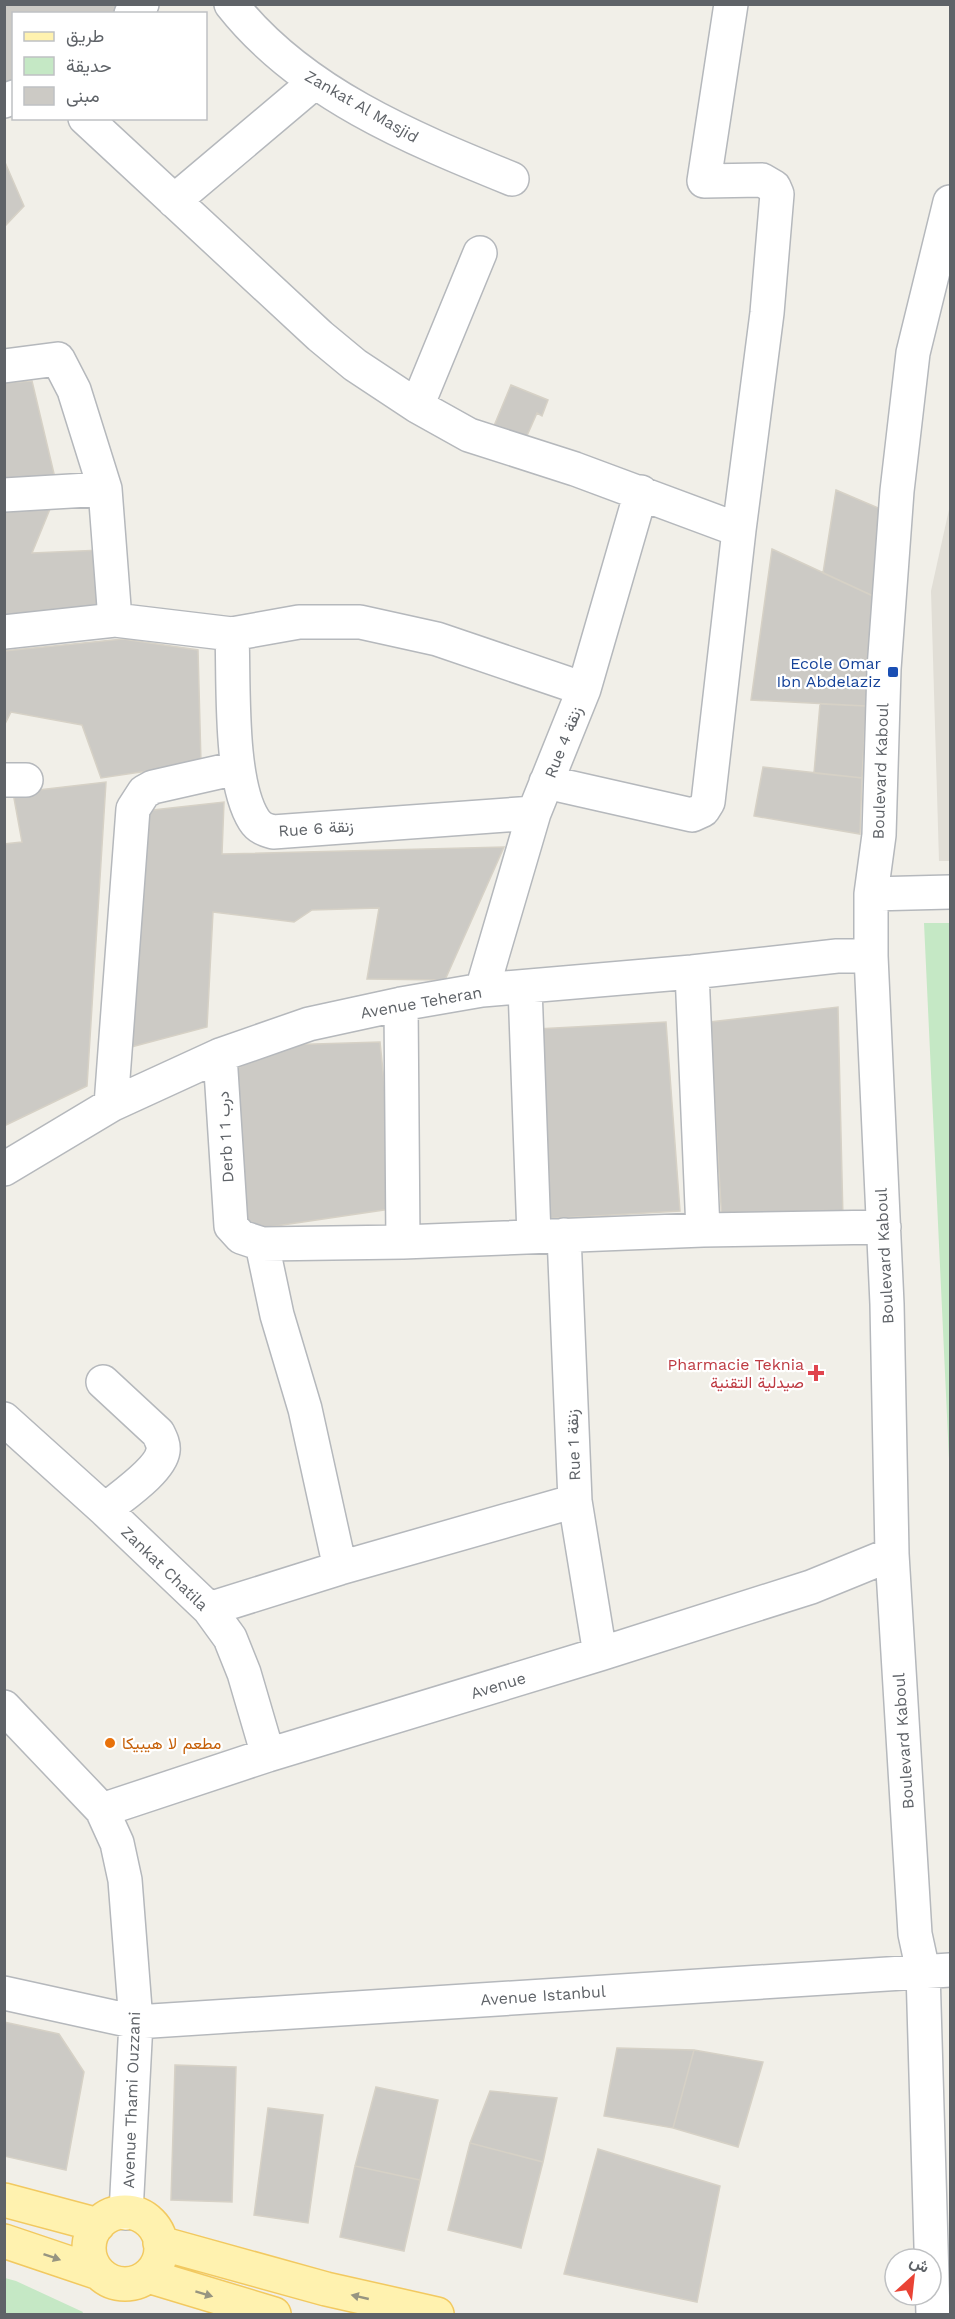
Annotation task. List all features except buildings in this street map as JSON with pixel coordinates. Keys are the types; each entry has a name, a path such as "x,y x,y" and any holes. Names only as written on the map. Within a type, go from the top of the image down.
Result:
{"main road":[{"path":"4,2200 112,2219 138,2215 149,2222 156,2231 160,2243 160,2255 156,2267 148,2276 137,2283 124,2284 110,2281 99,2273 4,2241"},
{"path":"99,2273 92,2262 89,2250 91,2236 112,2219"},
{"path":"160,2243 326,2289 437,2314"},
{"path":"148,2276 274,2314"}],"street":[{"name":"Zankat Al Masjid","path":"231,4 274,51 315,82 384,122 512,179"},
{"path":"546,783 692,815 703,810 708,802 739,530 767,313 777,194 774,187 762,180 704,181 731,4"},
{"path":"174,201 315,82"},
{"path":"87,120 320,336 355,365 417,406 469,435 640,492 739,530"},
{"name":"Boulevard Kaboul","path":"933,2314 937,1971 915,1934 892,1554 884,1227 871,956 871,894 879,835 884,669 897,491 913,353 951,202"},
{"path":"417,406 480,252"},
{"path":"4,366 58,359 74,390 105,489 115,620"},
{"path":"4,495 105,489"},
{"name":"Rue 4 زنقة","path":"482,990 534,813 584,689 640,492"},
{"path":"4,632 115,620 232,634 299,622 360,622 437,639 584,689"},
{"name":"Rue 6 زنقة","path":"232,634 237,768 255,822 262,829 273,832 534,813"},
{"path":"111,1106 133,809 144,792 153,787 237,768"},
{"path":"871,894 951,892"},
{"name":"Avenue Teheran","path":"4,1169 111,1106 220,1056 309,1024 401,1004 482,990 692,972 837,956 871,956"},
{"path":"692,972 703,1230"},
{"name":"Rue 1 زنقة","path":"525,987 575,1501 600,1654"},
{"path":"401,1004 403,1242"},
{"name":"Derb 1 درب 1","path":"220,1056 231,1226 241,1237 262,1244"},
{"path":"340,1568 305,1409 277,1315 262,1244 403,1242 703,1230 884,1227"},
{"path":"104,1382 158,1433 164,1450 154,1468 105,1510"},
{"name":"Zankat Chatila","path":"4,1419 105,1510 209,1609 230,1638 244,1673 268,1755"},
{"path":"209,1609 340,1568 575,1501"},
{"name":"Avenue","path":"102,1810 268,1755 811,1587 892,1554"},
{"name":"Avenue Thami Ouzzani","path":"4,1707 102,1810 117,1843 125,1880 136,2022 112,2219"},
{"name":"Avenue Istanbul","path":"4,1993 136,2022 937,1971"}],"shaded area":[{"path":"950,505 950,861 939,861 931,591"}],"green space":[{"path":"924,923 950,923 950,1502 949,1459"},
{"path":"5,2278 83,2312 82,2314 5,2314"}],"place":[{"name":"Ecole Omar Ibn Abdelaziz","path":"893,672"},
{"name":"Pharmacie Teknia صيدلية التقنية","path":"816,1373"},
{"name":"مطعم لا هيبيكا","path":"110,1743"}]}
